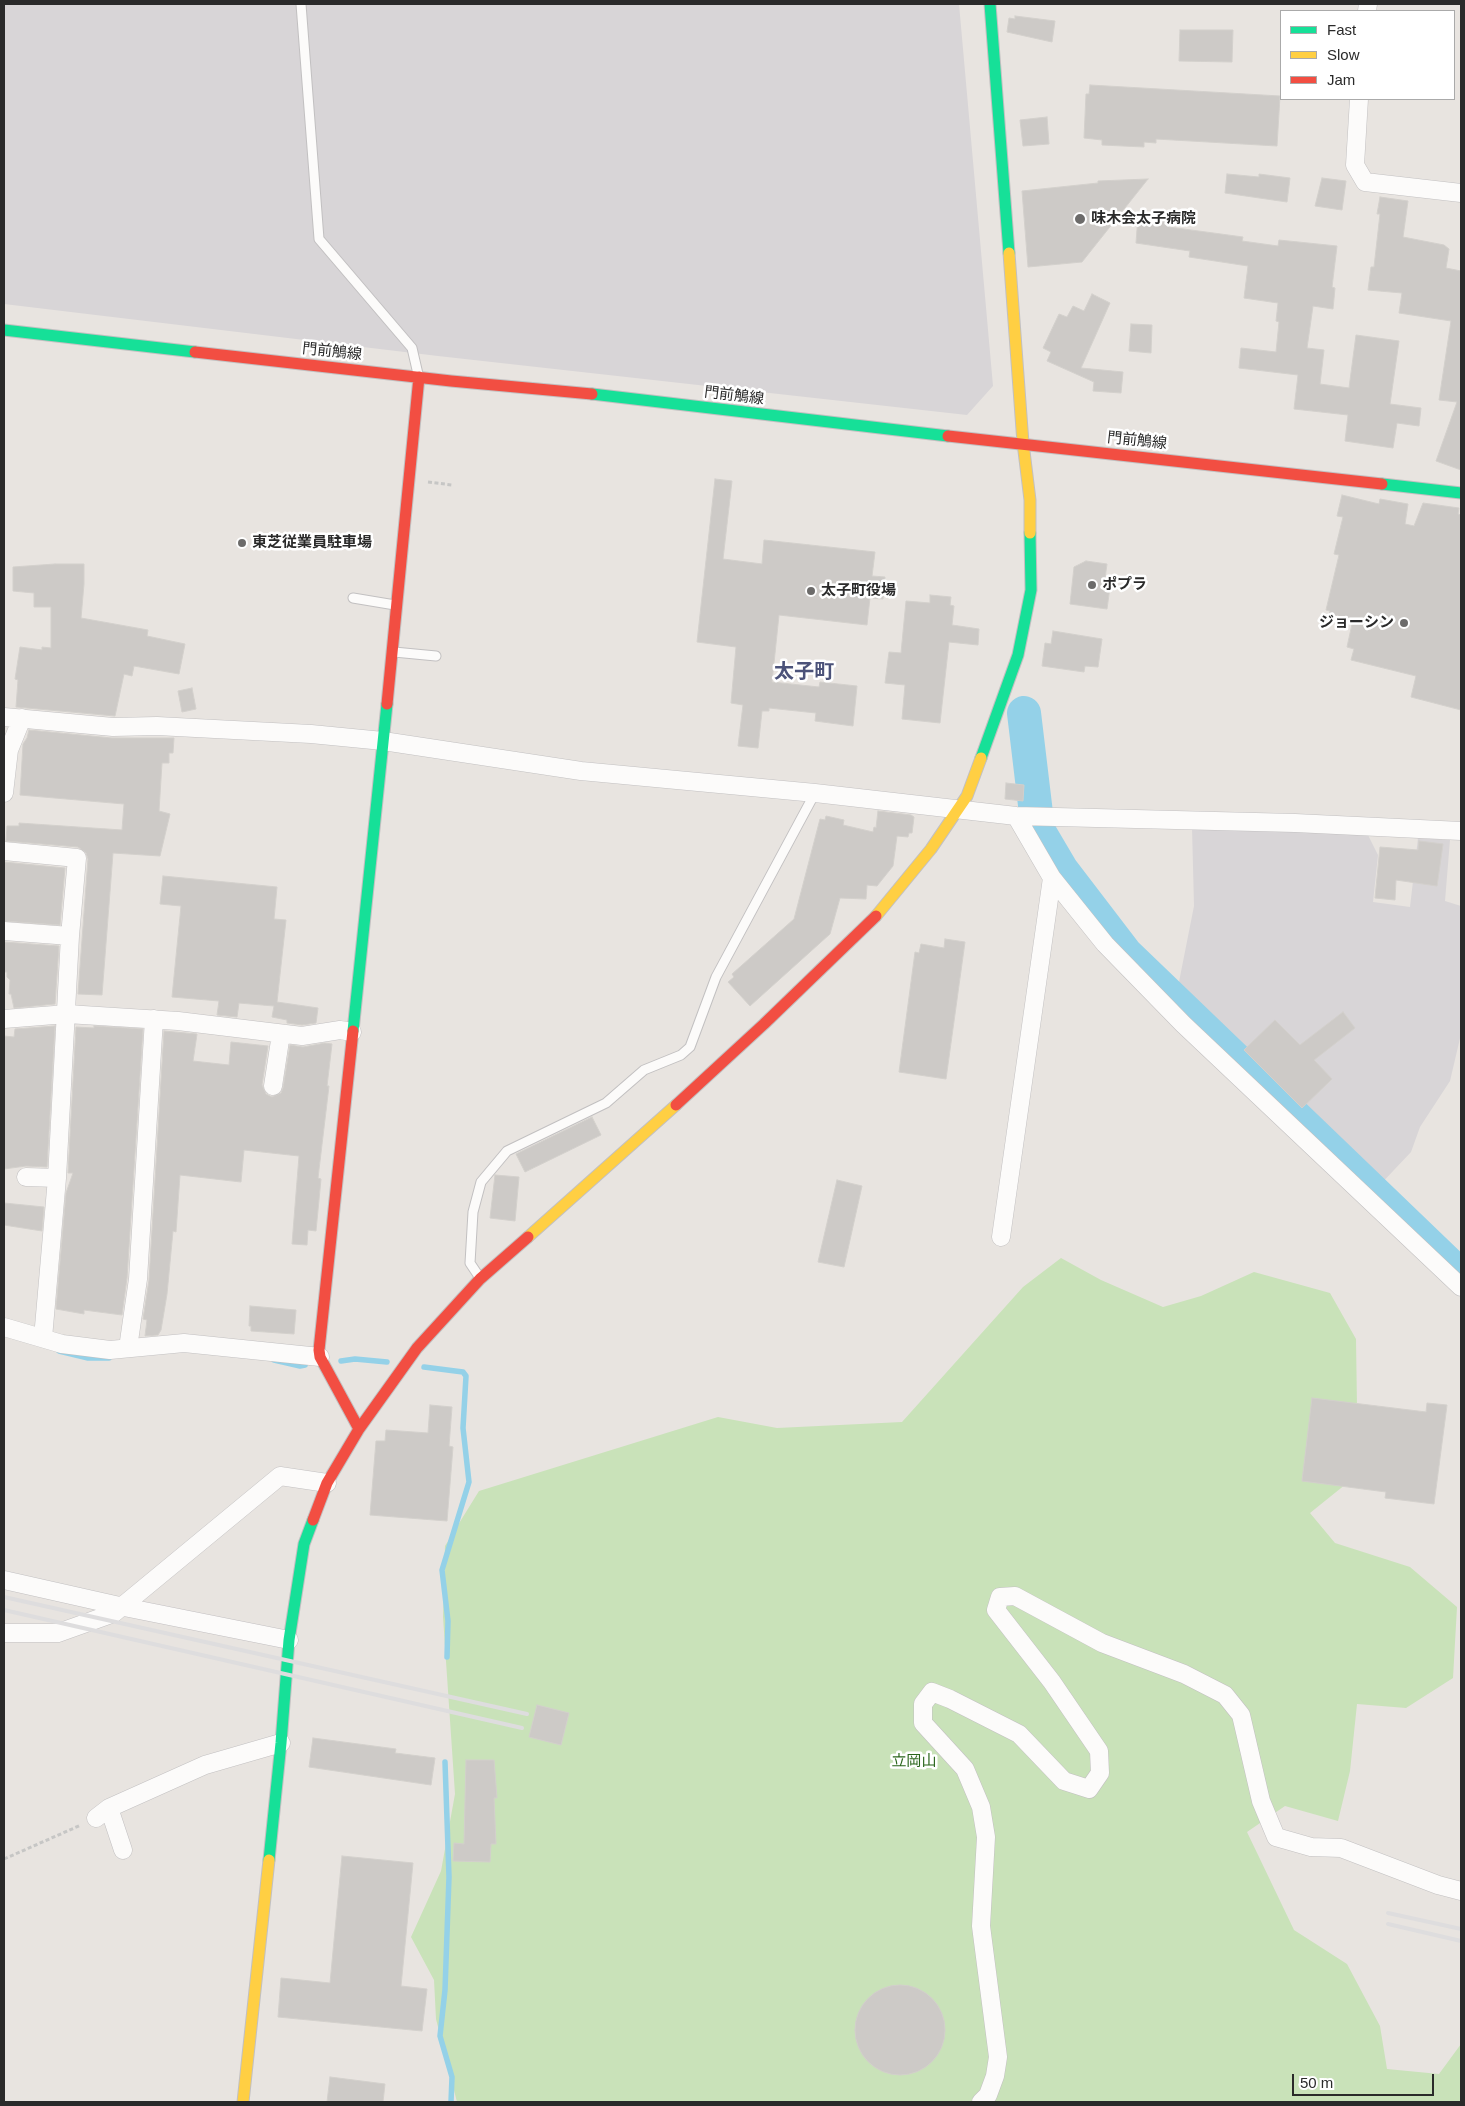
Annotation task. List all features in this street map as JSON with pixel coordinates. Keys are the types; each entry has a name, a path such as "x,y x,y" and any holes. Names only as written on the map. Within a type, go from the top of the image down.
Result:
{"street":[{"path":"243,2102 281,1743 289,1640 304,1544 327,1483 359,1429 417,1348 480,1279 638,1140 764,1024 879,913 930,849 968,796 1018,655 1031,590 1030,500 1023,443 990,4"},
{"path":"1359,100 1355,165 1365,182 1461,193"},
{"name":"門前鵤線","path":"4,330 419,377 613,396 750,414 1461,493"},
{"path":"359,1429 320,1356 419,377"},
{"path":"4,717 114,727 157,726 311,734 383,740 581,771 1029,816 1295,823 1461,831"},
{"path":"4,793 9,750 22,718"},
{"path":"1029,816 1052,878 1105,944 1183,1024 1461,1287"},
{"path":"4,851 77,858 70,936 57,1178 43,1338"},
{"path":"1001,1237 1052,878"},
{"path":"4,931 70,936"},
{"path":"4,1019 67,1014 154,1019 302,1036 340,1030 352,1032"},
{"path":"128,1348 138,1279 154,1019"},
{"path":"273,1086 281,1034"},
{"path":"26,1177 57,1178"},
{"path":"4,1327 62,1344 110,1350 184,1343 320,1356"},
{"path":"4,1633 58,1633 114,1613 124,1607 280,1476 327,1483"},
{"path":"4,1580 124,1607 289,1640"},
{"path":"981,2102 988,2096 995,2076 998,2057 981,1926 986,1837 981,1808 966,1769 923,1723 923,1704 932,1692 1020,1734 1064,1781 1089,1789 1100,1773 1099,1751 1052,1682 996,1610 1000,1597 1015,1596 1102,1643 1184,1674 1225,1695 1241,1715 1261,1801 1276,1837 1311,1848 1341,1848 1461,1892"},
{"path":"123,1850 103,1813 205,1765 281,1743"}],"lane":[{"path":"301,4 319,239 412,348 419,377"},
{"path":"353,598 396,605"},
{"path":"391,651 436,656"},
{"path":"480,1279 470,1262 473,1212 481,1182 507,1151 606,1103 644,1070 681,1055 690,1047 716,977 815,793"}],"path":[{"path":"423,482 452,485"},
{"path":"4,1859 103,1813"}],"shaded area":[{"path":"4,4 959,4 993,386 967,415 438,356 4,304"},
{"path":"1192,827 1368,835 1378,855 1373,902 1410,907 1418,838 1450,840 1445,901 1461,906 1461,1034 1450,1081 1420,1127 1411,1152 1377,1188 1177,992 1194,906"}],"green space":[{"name":"立岡山","path":"1061,1258 1101,1280 1163,1307 1201,1296 1254,1272 1330,1293 1356,1339 1357,1407 1346,1484 1310,1513 1335,1543 1410,1567 1457,1607 1453,1678 1406,1708 1357,1704 1350,1771 1338,1821 1285,1806 1247,1832 1294,1930 1347,1964 1380,2026 1387,2069 1439,2074 1461,2044 1461,2102 457,2102 436,2019 434,1980 411,1937 441,1871 455,1794 443,1617 445,1546 479,1491 718,1417 777,1428 902,1422 1023,1287"}],"building":[{"path":"1015,16 1055,21 1052,42 1007,32 1009,18 1015,19"},
{"path":"1180,30 1233,30 1232,62 1179,61"},
{"path":"1090,85 1280,96 1277,146 1156,139 1156,143 1144,142 1144,147 1102,145 1102,140 1084,138 1086,94 1089,94"},
{"path":"1047,117 1049,144 1023,146 1020,120"},
{"path":"1227,174 1259,177 1259,174 1290,178 1287,202 1225,193"},
{"path":"1322,178 1346,181 1342,210 1315,206"},
{"path":"1148,179 1082,262 1028,267 1022,191 1098,183 1098,181"},
{"path":"1380,197 1408,201 1403,237 1444,245 1449,249 1446,268 1461,271 1461,470 1436,461 1457,402 1439,400 1451,321 1399,313 1402,293 1368,290 1371,267 1374,267 1380,214 1377,214"},
{"path":"1138,216 1170,221 1169,227 1243,237 1242,241 1278,246 1279,240 1337,246 1332,287 1335,288 1333,309 1313,306 1307,348 1324,350 1320,384 1349,388 1356,335 1399,341 1390,404 1421,408 1419,426 1397,423 1393,448 1345,441 1348,415 1294,409 1298,375 1239,368 1241,348 1276,352 1279,322 1276,321 1278,303 1244,298 1248,266 1189,257 1190,251 1136,243"},
{"path":"1092,294 1110,303 1081,368 1123,372 1121,393 1093,391 1094,382 1047,361 1051,352 1043,348 1059,314 1067,317 1073,306 1084,311"},
{"path":"1131,324 1152,325 1151,353 1129,351"},
{"path":"715,479 732,481 723,559 762,564 764,540 875,552 872,576 885,577 883,599 870,598 867,625 779,615 772,682 819,687 820,682 857,686 853,726 815,721 816,713 769,708 769,711 762,711 758,748 738,746 743,705 731,703 736,647 697,642"},
{"path":"1342,495 1379,504 1380,499 1408,504 1405,524 1414,526 1423,503 1459,508 1458,514 1461,515 1461,710 1411,697 1416,676 1351,660 1354,649 1347,647 1352,624 1328,618 1330,611 1326,610 1339,555 1334,554 1343,517 1337,516"},
{"path":"1086,561 1107,564 1104,586 1110,587 1107,609 1070,604 1074,567"},
{"path":"84,564 81,618 148,630 147,636 185,644 179,674 134,666 132,676 124,674 115,716 16,707 18,680 15,679 20,647 42,650 42,647 51,648 51,607 34,607 34,593 13,591 13,567"},
{"path":"930,595 951,597 950,605 954,606 952,625 979,629 978,645 949,642 940,723 902,719 905,685 885,683 889,652 901,653 906,601 930,603"},
{"path":"1053,631 1102,639 1098,667 1085,666 1084,672 1042,666 1045,643 1051,644"},
{"path":"192,688 196,709 182,712 178,691"},
{"path":"29,730 112,738 174,738 173,753 169,753 169,763 162,763 159,811 170,814 160,856 113,853 102,995 78,994 88,859 86,853 78,847 6,841 7,826 19,826 19,823 122,830 124,804 20,795 23,744"},
{"path":"1006,783 1024,785 1023,801 1005,799"},
{"path":"878,811 914,817 912,833 909,833 908,837 897,836 893,866 877,886 867,885 866,899 840,898 830,934 750,1006 728,982 734,977 732,974 794,919 820,819 825,820 826,816 844,820 843,825 873,832 874,827 876,828"},
{"path":"1419,841 1443,844 1437,886 1396,880 1395,900 1375,898 1380,847 1418,850"},
{"path":"4,862 65,868 60,925 4,921"},
{"path":"163,876 277,887 274,919 286,920 277,1002 318,1008 316,1023 302,1025 287,1023 287,1020 272,1017 274,1006 239,1003 237,1017 217,1015 219,1001 172,997 181,906 160,904"},
{"path":"945,939 965,942 946,1079 899,1072 915,952 919,953 921,944 944,948"},
{"path":"4,942 59,946 55,1004 14,1008 11,994 9,994 10,980 7,977 7,972 4,972"},
{"path":"1343,1012 1355,1028 1314,1060 1332,1079 1302,1108 1244,1050 1275,1020 1300,1045"},
{"path":"55,1026 47,1167 26,1166 4,1169 4,1036 14,1037 15,1029"},
{"path":"94,1026 143,1029 127,1278 122,1315 84,1310 84,1314 56,1309 66,1193 73,1173 68,1173 76,1027 94,1028"},
{"path":"164,1031 197,1034 193,1061 229,1065 231,1042 268,1046 262,1085 266,1094 272,1097 281,1093 283,1088 290,1045 303,1047 325,1043 332,1044 318,1178 321,1179 316,1231 308,1230 307,1245 292,1244 299,1156 244,1150 241,1182 180,1175 176,1232 173,1231 167,1294 161,1330 158,1335 145,1336 147,1320 143,1319 149,1280"},
{"path":"592,1117 601,1135 525,1172 516,1154"},
{"path":"495,1175 519,1177 515,1221 490,1218"},
{"path":"837,1180 862,1186 844,1267 818,1262"},
{"path":"4,1203 44,1207 42,1231 4,1225"},
{"path":"250,1306 296,1310 294,1334 251,1331 251,1326 249,1326"},
{"path":"1312,1398 1426,1412 1427,1403 1447,1405 1434,1504 1385,1498 1386,1492 1302,1481"},
{"path":"430,1405 452,1407 449,1446 453,1447 447,1521 370,1515 376,1441 385,1441 386,1430 428,1433"},
{"path":"537,1705 569,1713 561,1745 529,1737"},
{"path":"313,1738 396,1749 395,1753 435,1758 431,1785 309,1767"},
{"path":"466,1760 494,1760 497,1798 494,1798 496,1844 491,1844 490,1862 453,1861 454,1843 464,1844"},
{"path":"342,1856 413,1863 401,1986 427,1989 422,2031 278,2017 281,1978 330,1983"},
{"path":"900,1985 917,1989 932,1998 941,2013 945,2030 941,2047 932,2062 917,2071 900,2075 883,2071 868,2062 859,2047 855,2030 859,2013 868,1998 883,1989"},
{"path":"330,2077 385,2084 383,2102 327,2102"}],"waterway":[{"path":"1024,713 1038,830 1061,869 1126,954 1461,1276"},
{"path":"59,1351 88,1358 109,1358"},
{"path":"341,1361 355,1359 387,1362"},
{"path":"274,1360 300,1366 305,1365"},
{"path":"424,1367 463,1372 466,1376 463,1428 469,1482 442,1570 448,1621 447,1657"},
{"path":"445,1762 449,1877 445,1990 440,2036 452,2077 451,2102"}],"railway":[{"path":"4,1597 527,1714"},
{"path":"4,1610 522,1728"},
{"path":"1388,1913 1461,1929"},
{"path":"1388,1924 1461,1941"}],"traffic: fast":[{"path":"990,4 1009,253"},
{"path":"4,330 195,352"},
{"path":"592,394 948,436"},
{"path":"1382,484 1461,493"},
{"path":"981,758 1018,655 1031,590 1030,533"},
{"path":"353,1031 387,704"},
{"path":"269,1860 289,1640 304,1544 313,1520"}],"traffic: slow":[{"path":"1009,253 1023,443 1030,500 1030,533"},
{"path":"876,916 931,849 967,796 981,758"},
{"path":"528,1237 676,1105"},
{"path":"243,2102 269,1860"}],"traffic: jam":[{"path":"195,352 451,381 592,394"},
{"path":"387,704 419,377"},
{"path":"948,436 1382,484"},
{"path":"676,1105 764,1024 876,916"},
{"path":"353,1031 319,1350 320,1357 359,1429"},
{"path":"313,1520 327,1483 359,1429 417,1348 480,1279 528,1237"}],"place":[{"name":"味木会太子病院","path":"1080,219"},
{"name":"東芝従業員駐車場","path":"242,543"},
{"name":"ポプラ","path":"1092,585"},
{"name":"太子町役場","path":"811,591"},
{"name":"ジョーシン","path":"1404,623"}],"district":[{"name":"太子町","path":"804,672"}]}
